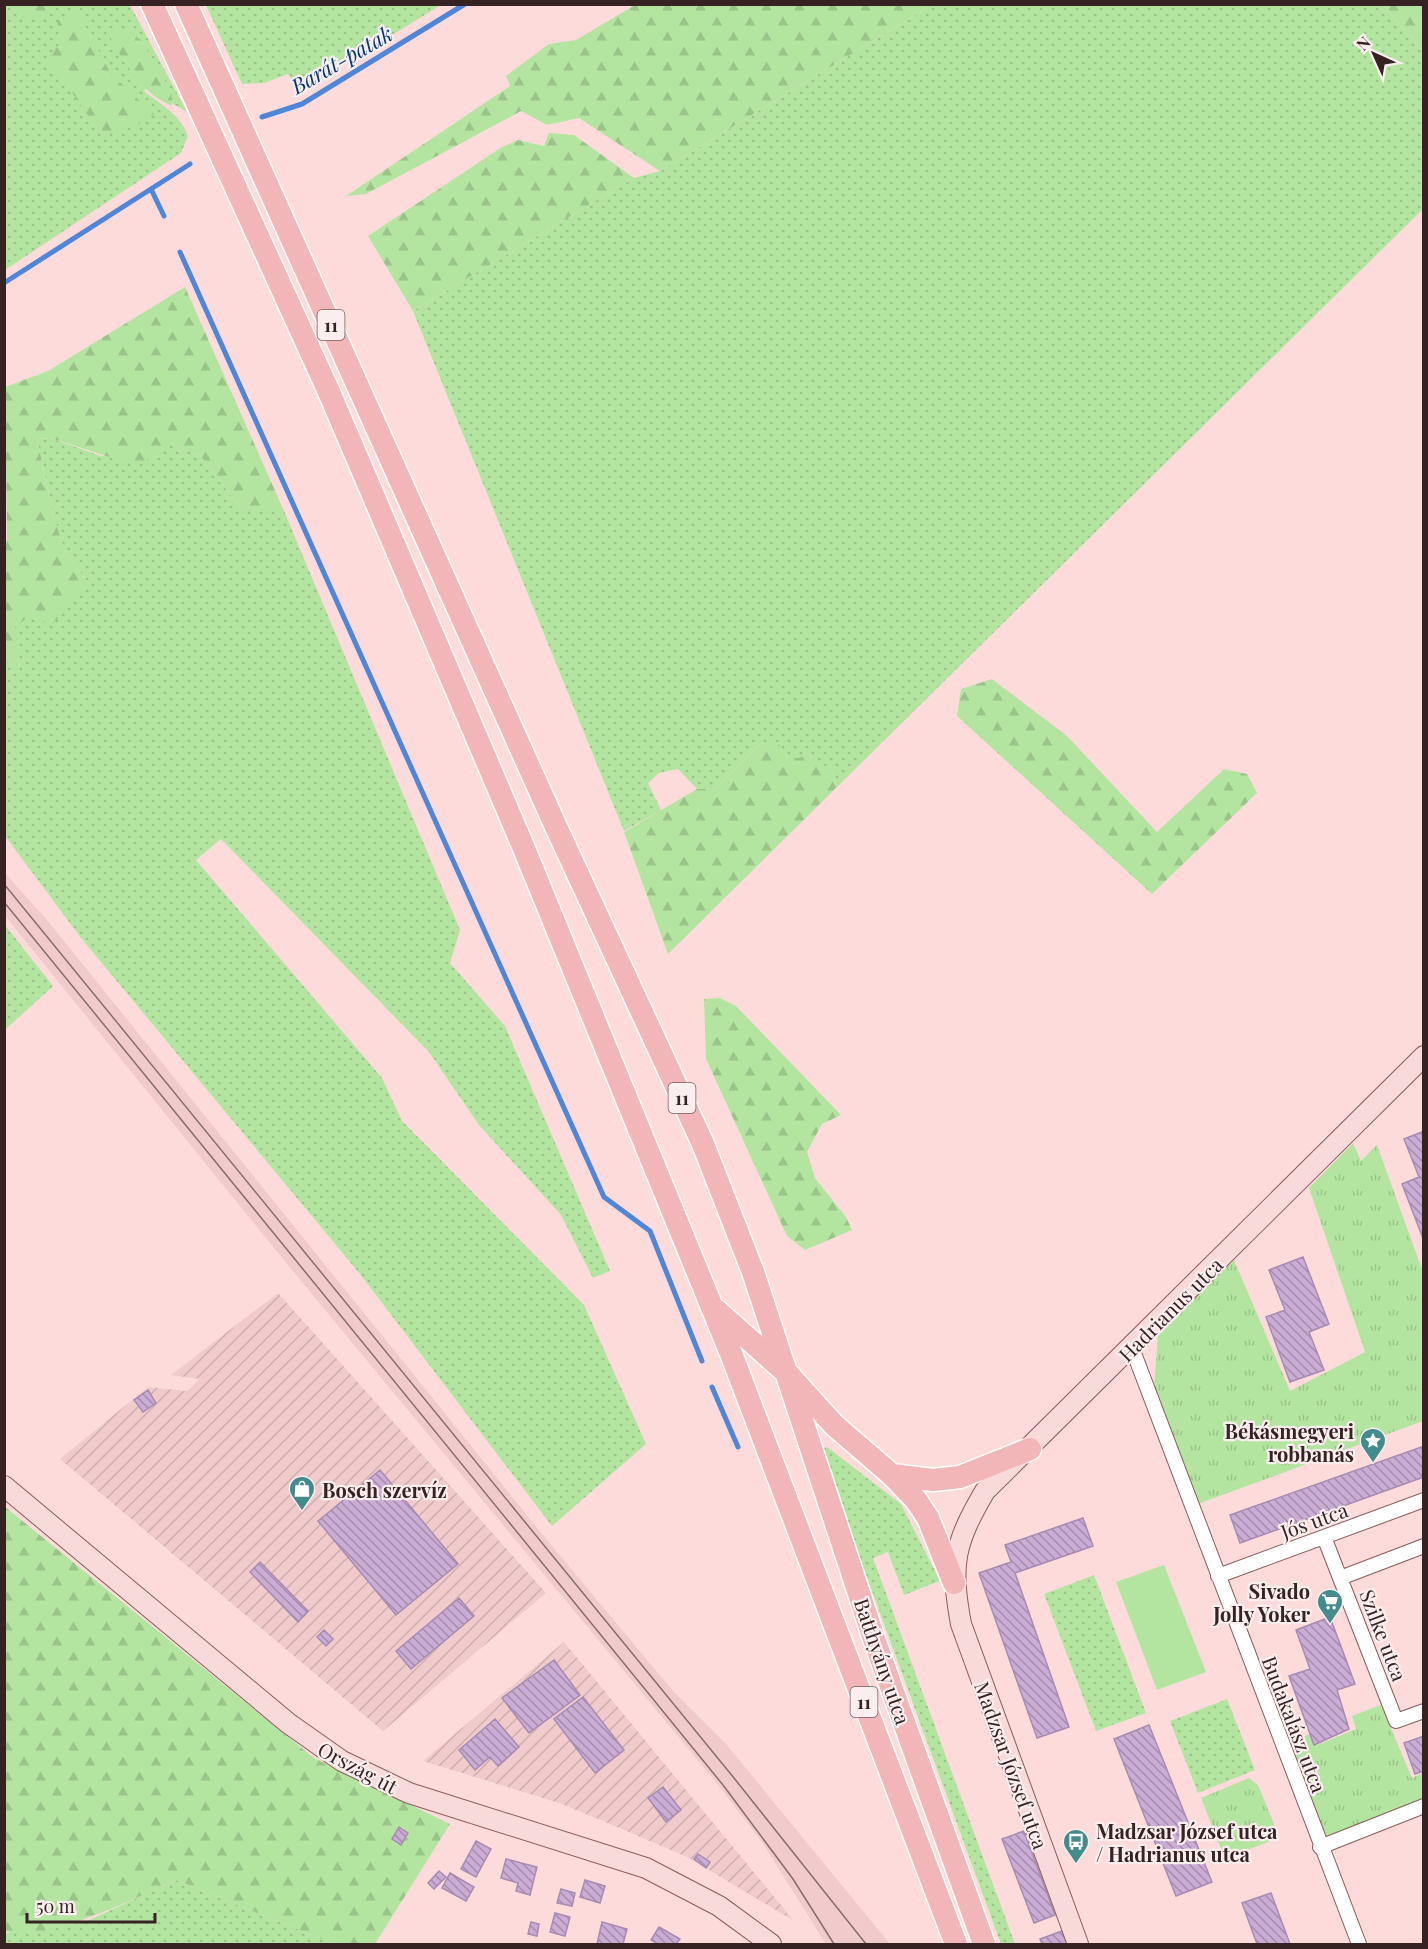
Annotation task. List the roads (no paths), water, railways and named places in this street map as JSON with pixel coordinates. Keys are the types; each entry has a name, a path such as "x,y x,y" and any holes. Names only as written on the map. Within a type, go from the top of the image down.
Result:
{"main road":[{"name":"11","path":"152,4 329,392 523,846 712,1307"},
{"name":"11","path":"186,4 562,840 703,1143 753,1272 789,1375"},
{"path":"712,1307 789,1375 834,1425 892,1475 916,1500 928,1518 954,1583"},
{"name":"Batthyány utca","path":"712,1307 956,1944"},
{"name":"Batthyány utca","path":"789,1375 875,1642 984,1944"},
{"path":"892,1475 933,1480 960,1477 1030,1449"}],"street":[{"name":"Hadrianus utca","path":"954,1583 961,1538 969,1518 985,1491 1132,1348 1424,1056"},
{"name":"Budakalász utca","path":"1132,1348 1320,1847 1359,1944"},
{"name":"Ország út","path":"4,1486 288,1723 342,1761 409,1793 581,1845 646,1868 719,1906 771,1944"},
{"name":"Jós utca","path":"1218,1576 1424,1500"},
{"name":"Szilke utca","path":"1324,1537 1396,1721 1424,1711"},
{"path":"1340,1578 1424,1546"},
{"name":"Madzsar József utca","path":"954,1583 961,1624 1078,1944"},
{"path":"1320,1847 1424,1806"}],"waterway":[{"name":"Barát-patak","path":"262,117 302,104 465,4"},
{"name":"Barát-patak","path":"4,283 190,164"},
{"path":"151,189 164,216"},
{"path":"180,252 604,1197 650,1231 702,1361"},
{"path":"712,1387 738,1447"}],"tram line":[{"path":"4,884 734,1778 866,1944"},
{"path":"4,902 723,1785 793,1879 834,1944"}],"place":[{"name":"Békásmegyeri robbanás","path":"1373,1464"},
{"name":"Bosch szervíz","path":"302,1512"},
{"name":"Sivado Jolly Yoker","path":"1330,1625"},
{"name":"Madzsar József utca / Hadrianus utca","path":"1076,1865"}]}
